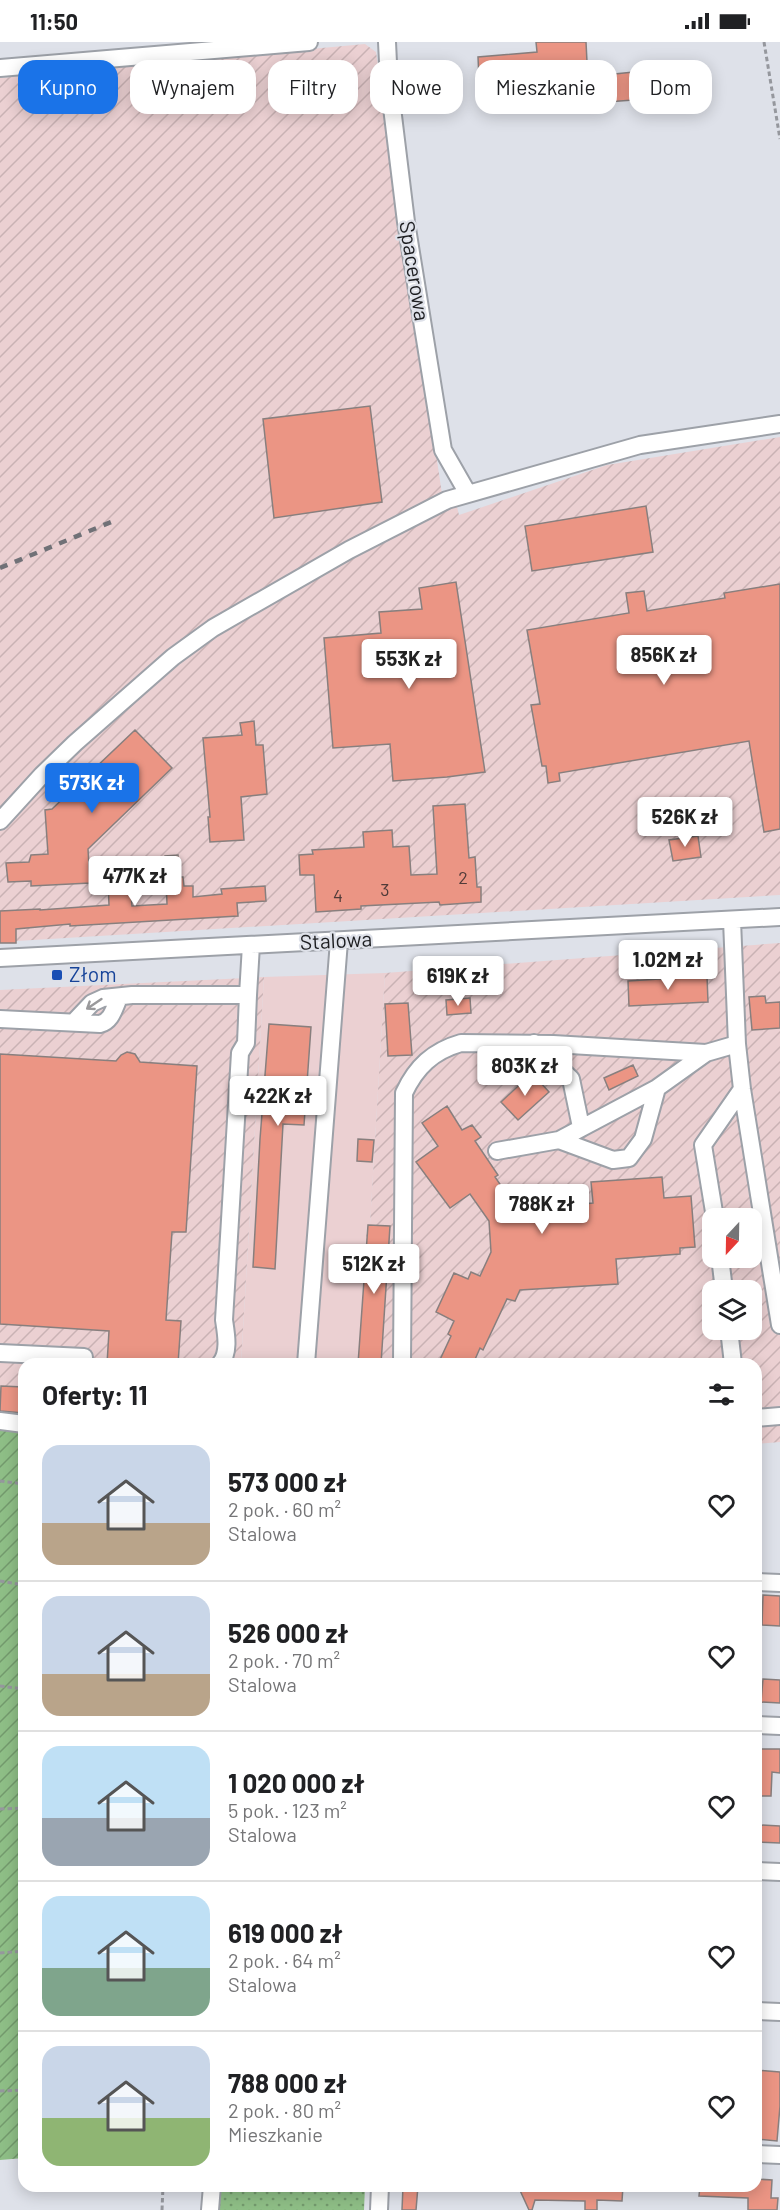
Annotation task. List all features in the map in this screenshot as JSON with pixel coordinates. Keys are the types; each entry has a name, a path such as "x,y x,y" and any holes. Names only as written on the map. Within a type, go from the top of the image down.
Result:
{"street":[{"path":"0,68 309,42"},
{"name":"Spacerowa","path":"387,42 406,222 443,450 467,492"},
{"path":"0,821 42,775 91,729 173,657 213,628 349,550 447,500 467,492 640,445 780,424"},
{"name":"Stalowa","path":"0,958 780,917"},
{"path":"732,920 737,1044 742,1089 780,1324"},
{"path":"306,1358 339,941"},
{"path":"224,1358 226,1339 224,1320 240,1053 246,1043 251,945"},
{"path":"76,1022 92,1003 103,998 132,995 248,995"},
{"path":"0,1019 106,1023 119,998"},
{"path":"402,1358 404,1093 410,1079 420,1066 446,1047 461,1043 637,1047 706,1053"},
{"path":"534,1043 571,1079 581,1127"},
{"path":"497,1151 560,1140 657,1088 706,1053 737,1044"},
{"path":"560,1140 613,1160 630,1158 643,1139 657,1088"},
{"path":"713,1208 702,1144 742,1089"},
{"path":"730,1340 732,1358"},
{"path":"0,1353 84,1357"},
{"path":"762,1418 780,1416"},
{"path":"0,1421 18,1423"},
{"path":"762,1582 780,1583"},
{"path":"762,1725 780,1726"},
{"path":"762,1871 780,1872"},
{"path":"762,2011 780,2012"},
{"path":"762,2154 780,2155"},
{"path":"210,2210 212,2192"},
{"path":"379,2210 380,2192"}],"path":[{"path":"764,42 780,139"},
{"path":"0,1481 18,1483"},
{"path":"0,1581 18,1584"},
{"path":"0,1686 18,1688"},
{"path":"0,1809 18,1808"},
{"path":"0,1953 18,1952"},
{"path":"0,2091 18,2090"},
{"path":"162,2210 163,2192"}],"shaded area":[{"path":"365,44 376,52 377,60 370,60 370,114 385,114 442,494 457,507 459,515 607,465 780,437 780,895 0,942 0,78 18,76 18,114 118,114 118,67 130,66 130,114 256,114 256,60 193,60"},
{"path":"780,943 780,1442 762,1444 762,1358 358,1358 367,1224 370,1224 385,973"},
{"path":"385,973 370,1225 367,1225 358,1358 241,1358 264,977"},
{"path":"264,977 241,1358 18,1358 18,1432 0,1430 0,990"}],"green space":[{"path":"0,1430 18,1432 18,2158 0,2160"},
{"path":"220,2192 365,2192 364,2210 218,2210"}],"building":[{"path":"536,42 586,42 587,60 478,60 478,57 537,52"},
{"path":"629,72 629,100 617,101 617,74"},
{"path":"370,406 382,502 274,518 263,419"},
{"path":"646,506 653,552 532,571 525,526"},
{"path":"456,582 485,772 393,781 390,744 333,748 324,638 381,633 379,612 422,609 419,588"},
{"path":"780,584 780,829 764,832 749,741 559,773 560,781 548,783 546,766 542,766 531,705 540,704 527,630 629,613 626,593 644,591 647,611 725,598 724,593"},
{"path":"254,721 256,745 263,745 267,794 241,797 244,840 210,842 203,738 242,735 240,723"},
{"path":"135,730 172,768 88,849 90,883 31,886 31,881 8,882 6,863 29,862 31,855 48,854 45,810 52,809"},
{"path":"465,804 469,858 475,857 477,887 481,887 481,902 361,906 361,909 316,912 314,875 300,875 299,855 313,854 312,850 364,847 363,832 392,830 393,847 409,846 411,875 437,874 433,806"},
{"path":"698,836 701,857 673,861 669,840"},
{"path":"178,855 179,877 183,877 184,886 193,886 193,897 222,894 221,889 265,886 266,901 237,903 238,916 70,926 70,924 16,929 16,943 0,943 0,911 109,905 108,882 130,881 132,906 167,904 165,856"},
{"path":"707,976 708,1002 629,1006 628,981"},
{"path":"765,996 766,1003 780,1002 780,1028 752,1030 749,997"},
{"path":"470,998 471,1013 447,1015 446,1000"},
{"path":"408,1003 412,1055 388,1056 385,1004"},
{"path":"269,1024 311,1027 304,1125 283,1124 275,1269 253,1267"},
{"path":"127,1052 135,1054 140,1062 197,1066 186,1232 172,1232 166,1320 181,1321 178,1358 107,1358 109,1331 0,1324 0,1054 116,1061"},
{"path":"633,1065 638,1076 609,1090 604,1078"},
{"path":"532,1073 549,1092 518,1120 501,1102"},
{"path":"447,1106 462,1130 472,1125 481,1137 475,1141 498,1175 495,1177 517,1209 545,1207 543,1197 556,1196 558,1206 593,1203 591,1182 662,1177 664,1198 691,1196 695,1247 680,1248 680,1254 616,1259 618,1284 520,1290 515,1301 507,1299 483,1350 480,1348 476,1358 441,1358 451,1336 448,1334 454,1321 436,1312 454,1273 468,1279 471,1272 480,1276 491,1252 489,1221 470,1194 450,1208 416,1162 438,1146 422,1123"},
{"path":"358,1139 374,1140 372,1162 357,1161"},
{"path":"368,1225 390,1226 381,1358 358,1358"},
{"path":"1,1386 18,1387 18,1412 0,1411"},
{"path":"763,1595 780,1596 780,1626 762,1625"},
{"path":"763,1679 780,1680 780,1703 762,1702"},
{"path":"762,1749 780,1749 780,1773 772,1772 771,1796 762,1796"},
{"path":"762,1825 780,1826 780,1843 762,1842"},
{"path":"762,2070 780,2072 777,2141 762,2140"},
{"path":"762,2179 772,2180 771,2198 778,2198 777,2210 748,2210 748,2198 699,2196 699,2192 762,2192"},
{"path":"403,2192 418,2192 416,2210 402,2210"},
{"path":"521,2192 623,2192 622,2201 597,2200 597,2210 585,2210 585,2201 535,2200 532,2210 529,2210"}],"railway":[{"path":"0,568 116,520"}],"place":[{"name":"Złom","path":"57,975"}]}
